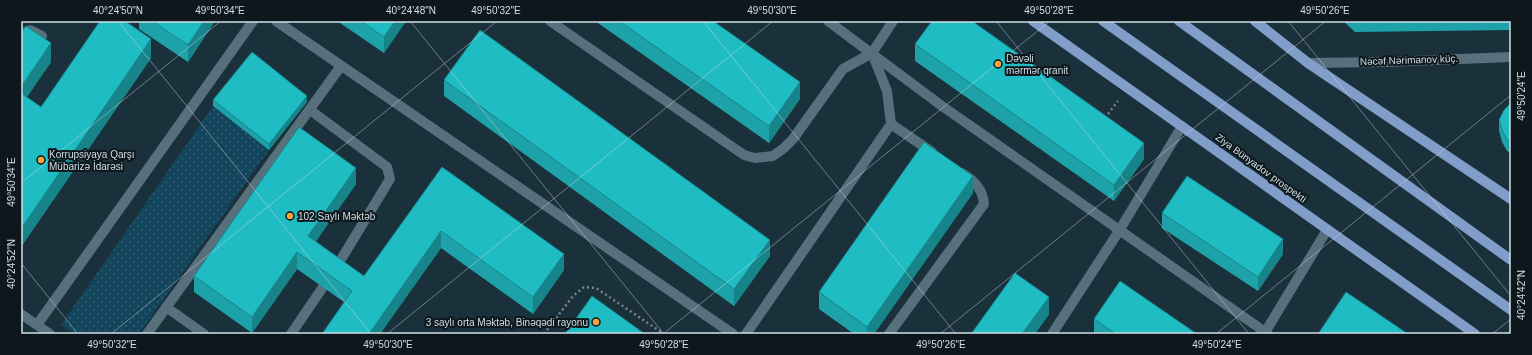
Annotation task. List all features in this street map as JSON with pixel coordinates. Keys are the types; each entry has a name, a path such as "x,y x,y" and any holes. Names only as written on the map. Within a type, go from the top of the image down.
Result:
{"main road":[{"name":"Ziya Bünyadov prospekti","path":"1033,21 1475,334"},
{"path":"1103,21 1511,310"},
{"path":"1179,21 1511,260"},
{"path":"1255,21 1308,63 1511,199"}],"street":[{"path":"37,325 253,21"},
{"path":"276,21 732,334"},
{"path":"550,21 744,155 756,158 773,156 794,139 843,68 872,53 893,21"},
{"path":"828,21 942,106 1266,334 1327,230"},
{"path":"21,34 30,30 42,36"},
{"path":"746,334 891,124 887,91 872,53"},
{"name":"Nəcəf Nərimanov küç.","path":"1308,63 1386,62 1511,57"},
{"path":"147,334 341,66"},
{"path":"310,110 387,167 390,179 334,271"},
{"path":"891,124 940,158"},
{"path":"1052,334 1119,231 1182,126"},
{"path":"890,334 984,204 983,195 971,179 953,166"},
{"path":"291,334 323,287"},
{"path":"166,307 204,334"},
{"path":"21,314 50,334"}],"path":[{"path":"544,334 573,296 584,288 596,288 664,334"}],"shaded area":[{"path":"213,106 269,150 139,334 73,334 61,325"}],"building":[{"path":"100,21 125,21 151,39 23,226 21,225 21,93 41,107"},
{"path":"152,21 204,21 188,45"},
{"path":"361,21 395,21 384,37"},
{"path":"619,21 713,21 800,82 769,126"},
{"path":"932,21 972,21 1144,143 1114,185 915,44"},
{"path":"26,26 51,43 21,87 21,33"},
{"path":"480,30 770,240 734,289 444,80"},
{"path":"252,52 307,96 269,144 213,100"},
{"path":"1511,103 1511,142 1507,140 1499,120 1504,110"},
{"name":"102 Saylı Məktəb","path":"299,127 356,168 308,236 364,276 442,167 564,254 533,297 441,231 369,334 322,334 352,291 297,252 252,317 194,276"},
{"path":"924,142 973,176 867,327 819,292"},
{"path":"1187,176 1283,239 1258,277 1162,213"},
{"path":"1015,273 1049,297 1022,334 971,334"},
{"path":"1120,281 1197,334 1116,334 1094,319"},
{"path":"1346,292 1408,334 1318,334"},
{"path":"592,296 645,334 565,334"}],"place":[{"name":"Dəvəli mərmər qranit","path":"998,64"},
{"name":"Korrupsiyaya Qarşı Mübarizə İdarəsi","path":"41,160"},
{"name":"102 Saylı Məktəb","path":"290,216"},
{"name":"3 saylı orta Məktəb, Binəqədi rayonu","path":"596,322"}]}
